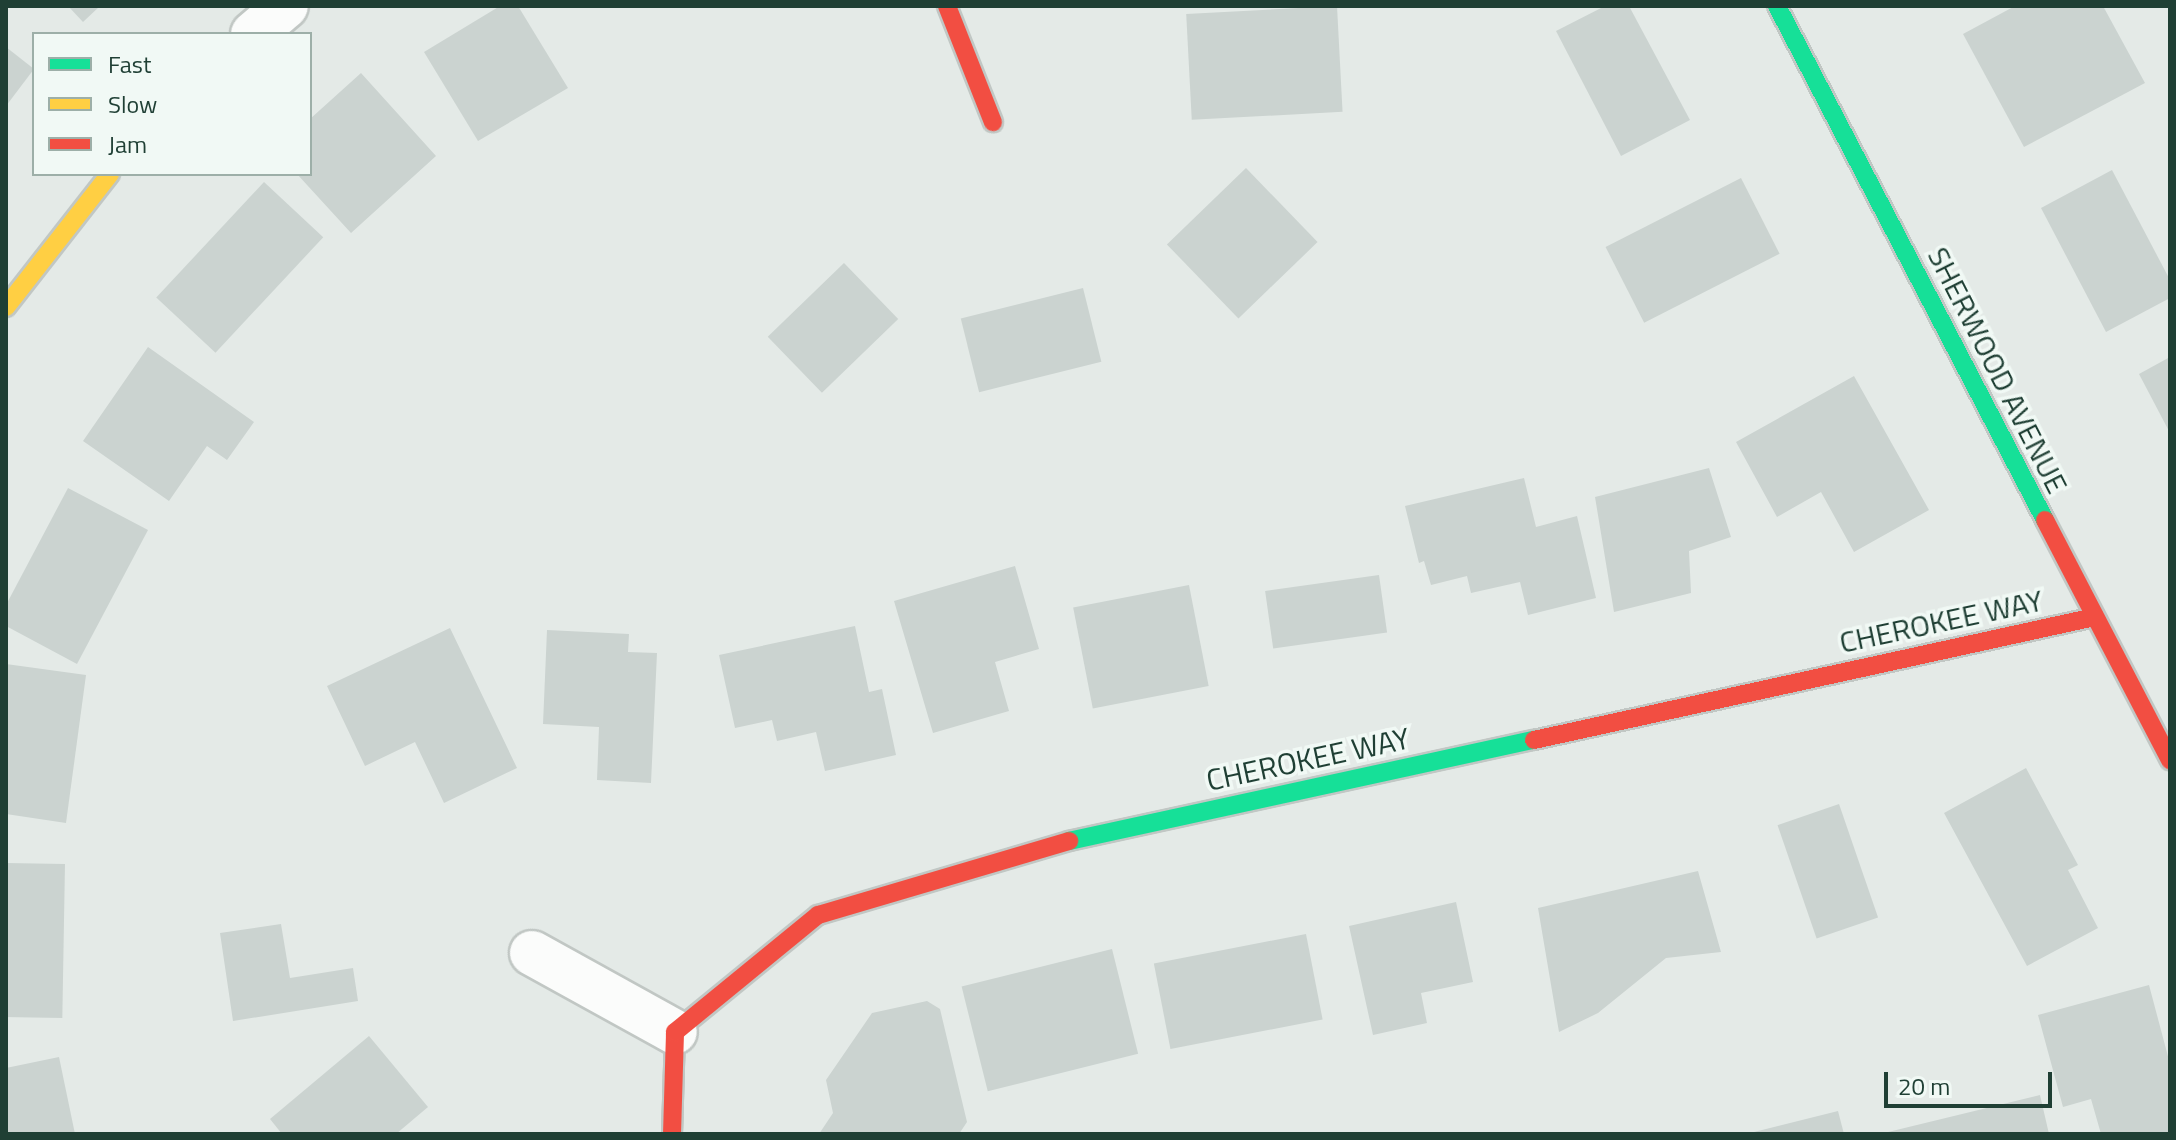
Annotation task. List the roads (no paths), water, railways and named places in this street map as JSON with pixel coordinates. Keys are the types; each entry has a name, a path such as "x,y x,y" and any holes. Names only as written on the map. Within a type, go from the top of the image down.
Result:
{"street":[{"path":"255,32 286,6"},
{"path":"947,6 993,122"},
{"name":"SHERWOOD AVENUE","path":"1777,6 2170,760"},
{"path":"6,307 108,176"},
{"name":"CHEROKEE WAY","path":"675,1032 818,915 1021,852 2095,617"},
{"path":"532,953 675,1032 672,1134"}]}
